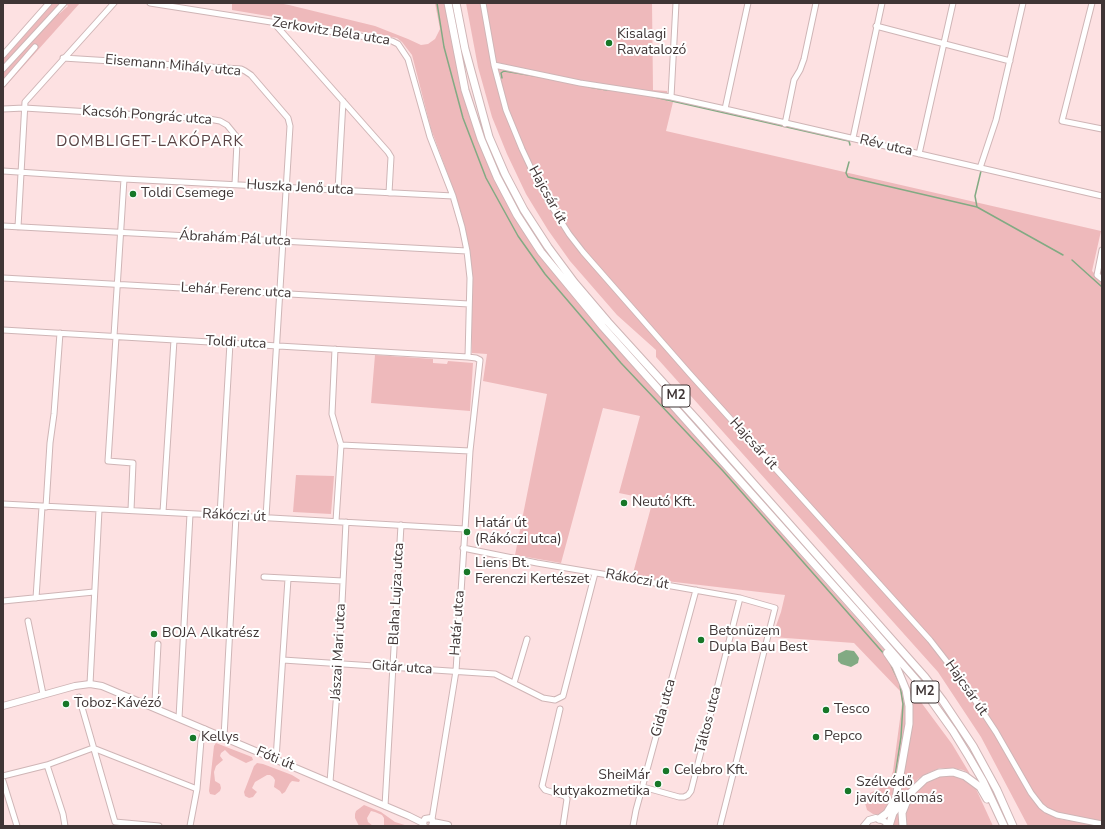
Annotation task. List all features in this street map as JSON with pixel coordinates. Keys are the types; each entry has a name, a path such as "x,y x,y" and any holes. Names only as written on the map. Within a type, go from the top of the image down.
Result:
{"highway":[{"name":"M2","path":"448,3 466,90 481,139 497,177 517,215 541,252 603,327 918,682 953,731 983,781 1004,826"},
{"name":"M2","path":"456,3 466,57 489,137 508,180 524,210 548,247 574,282 608,322 925,677 973,746 997,790 1013,826"},
{"path":"865,621 896,666 906,690 909,706 908,736 898,793 887,813 879,818"},
{"path":"889,826 893,813 920,783 930,776 946,772 957,773 971,779 980,787 992,808 1000,817"},
{"path":"903,826 902,813 910,793"}],"main road":[{"name":"Fóti út","path":"3,706 75,686 90,684 102,686 409,816 440,826"},
{"path":"864,826 869,820 879,818 889,826"},
{"name":"Fóti út","path":"429,822 449,826"}],"street":[{"path":"3,55 49,3"},
{"path":"3,69 64,3"},
{"path":"18,227 25,102 114,3"},
{"name":"Zerkovitz Béla utca","path":"150,3 396,42 408,59 430,138 453,196 462,227 467,251 470,278 468,357"},
{"name":"Hajcsár út","path":"483,3 494,65 506,110 522,149 552,207 569,234 695,380 930,640 965,685 996,732 1031,793 1041,806 1057,815 1102,824"},
{"path":"671,97 676,3"},
{"path":"725,109 748,3"},
{"path":"785,124 794,80 804,59 816,3"},
{"path":"853,138 882,3"},
{"path":"919,154 953,3"},
{"path":"980,168 996,120 1023,3"},
{"path":"1092,3 1062,121 1102,129"},
{"path":"273,22 388,152 390,158 389,193"},
{"path":"876,26 1010,61"},
{"path":"3,84 36,47"},
{"name":"Eisemann Mihály utca","path":"63,58 236,68 251,75 288,118 290,126 266,517"},
{"name":"Rév utca","path":"494,65 580,83 671,97 1102,196"},
{"path":"338,190 343,101"},
{"name":"Kacsóh Pongrác utca","path":"3,109 24,108 210,119 220,121 227,125 236,136 235,184"},
{"name":"Huszka Jenő utca","path":"3,171 124,179 453,196"},
{"path":"124,179 108,461 133,463 131,510"},
{"name":"Ábrahám Pál utca","path":"3,226 467,251"},
{"path":"1102,250 1097,274 1102,279"},
{"name":"Lehár Ferenc utca","path":"3,278 470,304"},
{"name":"Toldi utca","path":"3,330 468,357"},
{"path":"36,598 54,414 60,333"},
{"path":"162,512 174,340"},
{"path":"220,515 230,343"},
{"path":"335,349 332,414 341,445 336,521"},
{"name":"Határ utca","path":"429,822 435,802 456,671 470,451 480,362 478,358 468,357"},
{"path":"341,445 470,451"},
{"name":"Rákóczi út","path":"3,504 99,510 131,510 266,517 464,529"},
{"path":"90,684 99,510"},
{"path":"179,718 190,514"},
{"path":"224,737 236,516"},
{"name":"Jászai Mari utca","path":"330,782 339,664 346,522"},
{"name":"Blaha Lujza utca","path":"385,806 401,525"},
{"name":"Rákóczi út","path":"463,548 530,562 740,598 775,608 720,826"},
{"name":"Gitár utca","path":"283,660 495,674 543,698 555,700 562,696 595,573"},
{"path":"264,577 343,582"},
{"path":"276,759 288,579"},
{"name":"Gida utca","path":"633,826 696,590"},
{"path":"3,601 94,592"},
{"name":"Táltos utca","path":"643,787 679,797 688,795 691,791 740,598"},
{"path":"28,621 43,694"},
{"path":"514,683 527,639"},
{"path":"153,707 155,702 158,644"},
{"path":"79,697 115,822 159,826"},
{"path":"560,709 542,786 545,790 565,796 567,799 563,826"},
{"path":"190,826 197,789 201,740 205,729"},
{"path":"3,776 47,764 93,748 197,789"},
{"path":"47,764 63,814 65,826"},
{"path":"3,781 17,826"}],"shaded area":[{"path":"52,3 60,3 3,66 3,58"},
{"path":"80,3 3,89 3,73 57,12 59,14 68,6 66,4"},
{"path":"232,3 278,3 289,5 375,26 421,45 428,44 435,39 440,29 435,3 446,3 464,90 515,215 627,359 888,654 896,671 905,698 906,720 905,735 892,801 882,814 873,814 867,810 865,799 870,793 887,785 890,781 893,771 902,704 900,691 854,643 772,637 781,612 785,595 632,577 653,500 619,493 640,416 603,408 561,563 515,555 547,394 483,381 487,354 472,353 472,279 470,251 465,228 455,194 431,129 412,55 397,38 232,10"},
{"path":"466,3 652,3 653,90 667,91 667,101 673,102 666,131 1101,231 1092,271 1102,281 1102,822 1061,814 1045,807 1033,792 995,726 991,729 1040,807 1045,812 1060,819 1100,826 1028,826 981,737 938,672 656,357 656,350 617,315 570,261 548,230 526,194 507,154 492,117 478,67"},
{"path":"375,355 433,359 433,363 447,364 448,361 473,363 470,411 371,403"},
{"path":"296,475 334,476 331,514 293,512"},
{"path":"846,650 854,651 859,658 858,663 851,667 841,664 838,661 838,654"},
{"path":"906,682 952,744 970,774 963,770 952,768 940,768 928,773 918,779 894,809 905,768 909,743"},
{"path":"216,743 252,757 253,760 246,763 230,755 225,750 221,753 220,756 223,760 216,766 214,772 215,781 220,784 221,788 215,795 210,794 209,791 214,746"},
{"path":"257,763 292,775 300,780 299,782 292,781 282,794 274,787 275,780 273,777 267,775 255,782 252,788 257,792 253,797 249,798 245,796 244,792 254,766"},
{"path":"950,774 963,778 976,789 993,826 893,826 894,817 914,791 935,776"},
{"path":"364,805 381,812 395,822 408,826 384,826 384,818 382,815 371,811 367,818 368,822 373,826 359,826 355,818 355,814 356,811"}],"waterway":[{"path":"437,3 444,47 463,118 486,178 518,236 545,274 621,363 723,471 885,655"},
{"path":"502,78 501,73 504,71 541,77"},
{"path":"588,86 607,90"},
{"path":"650,96 849,141 850,145"},
{"path":"849,162 846,173 848,177 977,207 1063,255"},
{"path":"977,207 975,196 981,171"},
{"path":"1072,260 1102,287"},
{"path":"890,663 898,680"},
{"path":"894,783 901,737 903,704 900,685"}],"place":[{"name":"Kisalagi Ravatalozó","path":"609,43"},
{"name":"Toldi Csemege","path":"133,194"},
{"name":"Neutó Kft.","path":"624,503"},
{"name":"Határ út (Rákóczi utca)","path":"467,532"},
{"name":"Liens Bt. Ferenczi Kertészet","path":"467,572"},
{"name":"BOJA Alkatrész","path":"154,634"},
{"name":"Betonüzem Dupla Bau Best","path":"701,640"},
{"name":"Toboz-Kávézó","path":"66,704"},
{"name":"Tesco","path":"826,710"},
{"name":"Pepco","path":"816,737"},
{"name":"Kellys","path":"193,738"},
{"name":"Celebro Kft.","path":"666,771"},
{"name":"SheiMár kutyakozmetika","path":"658,784"},
{"name":"Szélvédő javító állomás","path":"848,791"}],"district":[{"name":"DOMBLIGET-LAKÓPARK","path":"150,142"}]}
